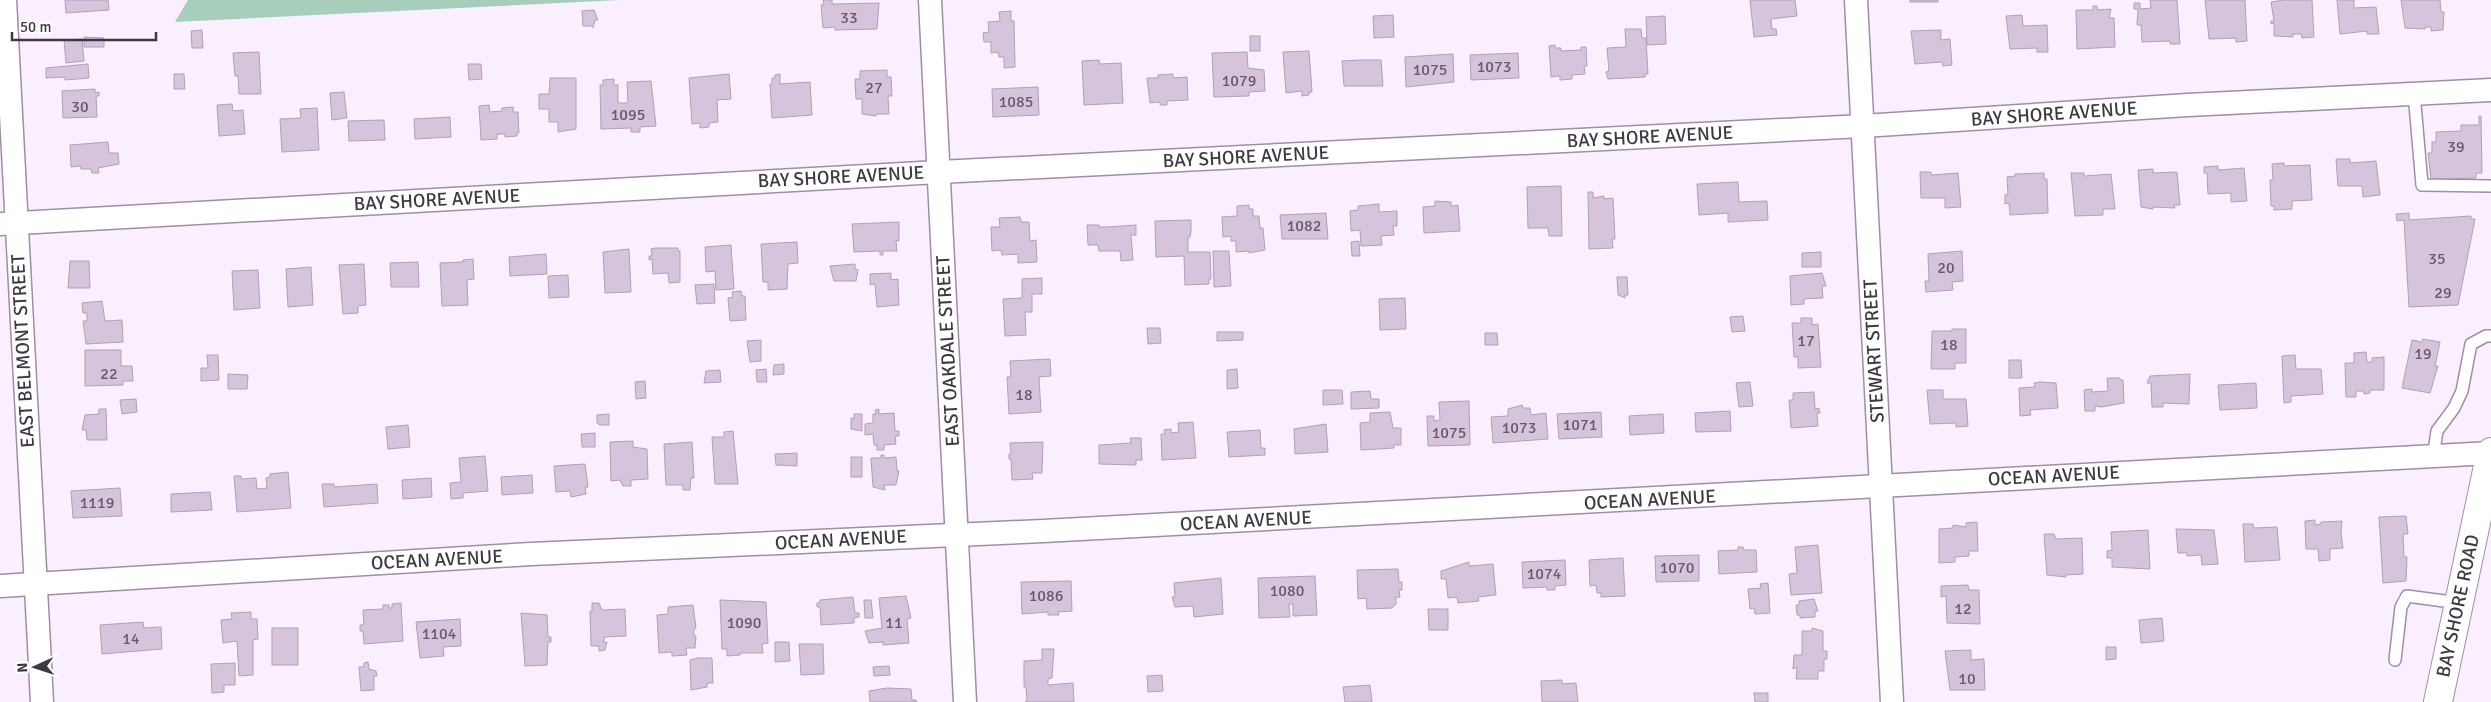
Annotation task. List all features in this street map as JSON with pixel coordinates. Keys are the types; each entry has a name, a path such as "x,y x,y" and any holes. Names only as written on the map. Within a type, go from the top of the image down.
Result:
{"main road":[{"name":"BAY SHORE ROAD","path":"2438,702 2491,453"}],"street":[{"name":"EAST BELMONT STREET","path":"5,0 9,224 42,702"},
{"name":"EAST OAKDALE STREET","path":"930,0 965,702"},
{"name":"STEWART STREET","path":"1856,0 1892,702"},
{"name":"BAY SHORE AVENUE","path":"9,224 938,172 1863,126 2188,105 2491,90"},
{"name":"OCEAN AVENUE","path":"0,586 521,555 1881,488 1984,480 2433,458 2491,453"}],"lane":[{"path":"2414,93 2422,185 2491,186"},
{"path":"2433,458 2437,431 2454,408 2462,391 2472,344 2486,336 2491,336"},
{"path":"2395,660 2401,607 2407,596 2459,603"}],"green space":[{"path":"188,0 620,0 175,22"}],"building":[{"path":"65,0 108,0 109,10 66,13"},
{"path":"823,0 832,0 832,4 879,3 877,29 835,30 835,27 823,28 821,5 824,5"},
{"path":"1750,0 1795,0 1797,16 1771,19 1772,29 1776,29 1777,35 1754,37"},
{"path":"1910,0 1938,0 1938,2 1910,2"},
{"path":"2150,0 2177,0 2180,44 2170,44 2170,41 2142,42 2141,25 2137,25 2138,9 2134,9 2134,3 2140,3 2140,9 2151,8"},
{"path":"2205,0 2245,0 2247,41 2236,42 2236,38 2209,39"},
{"path":"2312,0 2314,37 2302,38 2301,34 2293,34 2293,37 2274,36 2274,23 2271,24 2271,21 2274,21 2271,2"},
{"path":"2337,0 2354,0 2354,8 2376,7 2379,34 2367,34 2367,31 2340,34"},
{"path":"2401,0 2440,0 2441,12 2444,12 2443,30 2431,31 2431,27 2425,27 2425,29 2405,28"},
{"path":"2093,6 2097,6 2097,10 2111,9 2109,18 2114,18 2115,47 2077,49 2076,10 2093,10"},
{"path":"594,10 598,20 595,20 593,28 591,26 583,26 582,11"},
{"path":"1011,11 1011,21 1014,21 1015,67 1004,68 1004,57 999,57 998,52 991,53 991,42 984,42 983,33 989,32 988,22 1000,21 999,12"},
{"path":"1393,15 1394,37 1374,38 1373,16"},
{"path":"2022,15 2023,26 2047,25 2048,52 2037,52 2037,48 2010,49 2006,16"},
{"path":"1665,16 1666,44 1647,45 1646,17"},
{"path":"1625,29 1641,29 1642,38 1646,38 1648,74 1645,74 1645,77 1608,79 1606,72 1609,71 1607,48 1626,47"},
{"path":"202,30 203,48 192,48 191,31"},
{"path":"1941,30 1941,40 1950,39 1952,65 1943,66 1942,62 1915,64 1911,31"},
{"path":"1250,36 1260,36 1260,51 1250,51"},
{"path":"84,37 104,38 104,47 84,47"},
{"path":"82,39 84,61 66,63 64,40"},
{"path":"1555,45 1555,48 1561,48 1561,51 1581,50 1581,47 1586,47 1587,66 1584,66 1585,74 1572,75 1572,79 1560,80 1560,76 1551,77 1549,46"},
{"path":"1309,51 1312,92 1309,92 1309,95 1302,96 1302,91 1286,93 1283,52"},
{"path":"259,52 261,94 239,94 238,76 235,76 233,53"},
{"path":"1247,52 1248,68 1264,70 1265,91 1249,92 1249,96 1214,97 1212,53"},
{"path":"1518,53 1519,78 1471,80 1470,55"},
{"path":"1453,54 1454,82 1406,87 1405,57"},
{"path":"1099,60 1100,64 1121,63 1123,103 1084,105 1082,61"},
{"path":"1381,60 1383,86 1344,86 1342,61"},
{"path":"88,64 89,78 65,80 65,77 46,78 46,68"},
{"path":"468,64 481,64 482,79 469,80"},
{"path":"887,70 887,77 891,77 892,96 888,96 889,114 876,114 876,116 862,114 862,99 856,99 855,79 860,79 860,71"},
{"path":"174,74 184,74 185,89 174,89"},
{"path":"729,74 731,99 717,100 718,122 709,123 709,127 700,128 700,123 692,124 689,78"},
{"path":"780,74 780,84 810,82 812,115 772,118 770,84 772,84 772,78 775,78 775,75"},
{"path":"1173,74 1173,78 1187,77 1188,100 1167,101 1167,105 1160,105 1160,102 1150,103 1147,78 1158,78 1158,75"},
{"path":"550,78 576,78 576,129 558,132 558,122 549,122 549,109 539,109 539,94 549,94"},
{"path":"614,79 614,85 618,85 618,103 628,103 627,82 651,81 656,126 640,127 640,132 631,132 631,128 601,129 600,85 603,85 603,80"},
{"path":"1038,87 1039,115 993,117 992,89"},
{"path":"95,89 95,93 99,92 99,96 96,96 97,117 63,118 62,91"},
{"path":"344,92 347,118 332,120 330,93"},
{"path":"232,104 233,111 243,110 245,134 219,136 217,105"},
{"path":"489,105 490,112 502,111 502,108 513,107 513,112 518,112 519,133 517,133 517,136 505,137 505,134 497,134 497,139 481,140 479,106"},
{"path":"317,108 319,150 282,152 280,119 301,118 300,109"},
{"path":"2479,116 2481,116 2482,173 2476,173 2476,178 2431,180 2428,153 2432,153 2432,142 2436,142 2436,132 2461,131 2461,125 2479,125"},
{"path":"450,117 451,137 415,139 414,119"},
{"path":"384,120 385,140 349,141 348,121"},
{"path":"108,142 109,153 118,153 119,164 98,168 99,173 92,173 91,169 81,169 80,166 71,167 70,145"},
{"path":"2336,159 2350,159 2350,163 2376,161 2380,195 2363,197 2362,186 2338,186"},
{"path":"2284,163 2284,166 2310,165 2312,200 2292,201 2292,209 2274,210 2274,206 2271,206 2270,180 2273,180 2272,164"},
{"path":"2218,166 2218,170 2244,168 2247,201 2231,202 2231,193 2208,194 2207,173 2204,173 2204,167"},
{"path":"2153,169 2153,173 2177,172 2180,205 2174,205 2175,208 2153,207 2153,209 2141,207 2138,170"},
{"path":"1920,172 1931,172 1931,175 1958,173 1961,207 1945,208 1945,198 1921,198"},
{"path":"2044,173 2044,179 2047,179 2048,213 2010,215 2009,203 2005,204 2005,195 2008,194 2007,177 2015,176 2015,174"},
{"path":"2071,173 2084,173 2084,176 2111,174 2115,209 2103,209 2103,215 2075,216"},
{"path":"1738,182 1739,202 1767,201 1768,220 1728,222 1728,213 1699,215 1697,184"},
{"path":"1561,186 1562,236 1549,236 1548,228 1528,228 1527,187"},
{"path":"1588,192 1593,192 1593,198 1604,196 1604,199 1613,198 1615,239 1612,239 1613,248 1589,249"},
{"path":"1435,201 1451,202 1451,206 1458,205 1460,231 1424,233 1423,207 1435,206"},
{"path":"1379,204 1379,212 1397,211 1397,226 1393,226 1394,235 1381,236 1382,245 1361,246 1360,230 1351,231 1350,211 1358,210 1358,206"},
{"path":"1249,205 1249,209 1253,209 1253,216 1259,216 1260,228 1263,228 1265,250 1249,253 1249,251 1236,252 1236,241 1231,241 1231,236 1223,237 1222,217 1237,216 1237,206"},
{"path":"1326,213 1328,239 1282,239 1280,215"},
{"path":"2409,213 2409,220 2471,216 2471,219 2475,219 2458,305 2409,307 2404,220 2397,221 2396,214"},
{"path":"1020,217 1021,222 1029,222 1030,241 1036,240 1037,262 1018,263 1018,254 1002,255 1001,250 992,251 991,227 1000,227 999,218"},
{"path":"1191,220 1188,252 1210,252 1211,279 1209,279 1209,284 1185,285 1184,256 1156,257 1155,221"},
{"path":"899,222 899,241 896,240 897,251 883,251 883,255 880,255 880,251 854,252 852,224"},
{"path":"1087,225 1107,227 1136,225 1136,235 1131,235 1133,260 1121,261 1120,251 1099,251 1098,245 1088,245"},
{"path":"1359,241 1360,256 1352,256 1351,242"},
{"path":"797,242 798,263 788,264 787,289 768,290 768,282 763,282 761,244"},
{"path":"731,245 734,289 716,290 715,271 706,272 705,247"},
{"path":"678,248 678,251 680,251 680,282 669,283 668,273 653,274 652,259 649,260 649,256 652,256 651,249"},
{"path":"629,249 631,292 605,293 603,252"},
{"path":"1213,251 1229,251 1231,286 1214,287"},
{"path":"1962,251 1963,281 1952,282 1953,290 1926,292 1925,281 1929,281 1928,254"},
{"path":"1821,252 1821,267 1802,267 1802,253"},
{"path":"546,254 547,274 510,276 509,257"},
{"path":"473,259 474,279 467,280 468,305 442,306 440,263 463,262 463,260"},
{"path":"70,261 89,261 90,288 68,288"},
{"path":"418,262 419,287 391,287 390,263"},
{"path":"364,264 366,305 358,306 358,313 343,314 339,265"},
{"path":"855,264 855,269 858,270 856,281 834,281 830,266"},
{"path":"311,267 313,305 288,307 286,269"},
{"path":"258,270 260,308 234,310 232,271"},
{"path":"891,273 891,280 898,279 899,305 877,307 875,284 870,285 870,274"},
{"path":"1822,273 1826,286 1822,286 1823,298 1804,299 1804,304 1791,305 1790,276"},
{"path":"568,275 569,297 549,298 548,276"},
{"path":"1617,277 1627,277 1628,295 1625,295 1625,298 1618,295"},
{"path":"1042,278 1042,294 1032,294 1032,312 1025,312 1026,335 1005,336 1003,299 1022,298 1022,279"},
{"path":"714,284 715,303 697,304 695,285"},
{"path":"741,291 742,296 745,296 746,320 730,321 728,298 733,297 732,292"},
{"path":"1405,298 1406,329 1380,330 1379,299"},
{"path":"102,301 105,321 122,320 123,342 86,344 83,321 87,321 87,313 83,313 82,303"},
{"path":"1743,316 1745,331 1732,332 1730,317"},
{"path":"1801,318 1812,318 1812,325 1818,324 1821,367 1798,368 1798,357 1794,357 1792,323 1801,323"},
{"path":"1147,328 1160,328 1161,343 1148,344"},
{"path":"1952,329 1966,329 1966,363 1955,363 1955,369 1931,369 1932,331 1952,331"},
{"path":"1217,332 1243,332 1243,340 1217,341"},
{"path":"1485,333 1497,333 1498,345 1485,345"},
{"path":"2423,339 2440,342 2435,366 2438,366 2430,393 2402,388 2412,340 2422,342"},
{"path":"761,340 761,361 750,362 747,341"},
{"path":"85,350 121,350 121,366 132,366 133,381 123,381 123,385 85,386"},
{"path":"2366,352 2367,362 2372,362 2372,358 2384,357 2384,390 2370,390 2370,393 2364,394 2364,391 2356,391 2356,397 2346,397 2345,363 2354,363 2354,353"},
{"path":"207,355 218,355 219,380 201,381 201,368 208,368"},
{"path":"2295,355 2296,369 2321,369 2323,394 2291,396 2291,402 2284,403 2282,356"},
{"path":"1050,359 1051,376 1039,377 1041,412 1009,414 1007,377 1011,377 1010,361"},
{"path":"2009,360 2021,360 2022,378 2009,378"},
{"path":"784,364 784,374 773,375 774,365"},
{"path":"766,369 767,382 757,382 756,370"},
{"path":"1237,369 1238,388 1227,389 1227,370"},
{"path":"720,370 721,382 704,383 706,371"},
{"path":"228,374 248,375 247,389 228,389"},
{"path":"2190,374 2189,404 2163,403 2163,407 2152,407 2151,383 2147,383 2150,376"},
{"path":"2107,378 2120,378 2120,380 2123,380 2124,403 2101,407 2095,406 2095,411 2085,411 2084,390 2092,389 2092,392 2108,391"},
{"path":"645,381 646,398 636,399 635,382"},
{"path":"1750,382 1753,406 1739,407 1736,383"},
{"path":"2034,383 2056,383 2058,408 2030,410 2031,415 2020,416 2019,388 2035,387"},
{"path":"2256,383 2257,408 2220,410 2218,385"},
{"path":"1323,390 1342,390 1343,404 1323,405"},
{"path":"1927,390 1943,390 1943,399 1966,399 1968,426 1956,427 1956,423 1930,424"},
{"path":"1370,391 1371,399 1379,399 1379,408 1351,409 1351,392"},
{"path":"1814,392 1815,409 1819,408 1820,413 1817,413 1818,426 1791,428 1789,400 1793,400 1793,393"},
{"path":"136,399 137,412 122,414 120,400"},
{"path":"1469,401 1470,445 1428,446 1427,416 1434,416 1434,421 1440,420 1439,402"},
{"path":"1522,405 1523,408 1530,408 1531,415 1546,413 1548,439 1493,443 1491,417 1508,416 1508,409"},
{"path":"99,409 106,409 107,440 87,440 86,430 82,430 85,415 99,414"},
{"path":"879,409 879,414 894,413 895,431 899,431 899,436 895,436 896,444 884,445 884,450 877,450 877,445 874,445 873,434 865,435 865,424 873,423 873,414 876,414 875,410"},
{"path":"1730,411 1731,431 1696,432 1695,413"},
{"path":"1390,412 1393,428 1401,428 1401,445 1394,445 1394,448 1361,450 1360,423 1370,422 1370,413"},
{"path":"1601,412 1602,437 1559,439 1557,414"},
{"path":"609,414 609,425 597,423 597,415"},
{"path":"854,414 862,414 862,431 851,429 851,418 854,419"},
{"path":"1663,414 1664,433 1630,435 1629,416"},
{"path":"1193,422 1196,458 1162,460 1161,434 1165,434 1164,430 1171,429 1171,433 1179,432 1178,423"},
{"path":"1326,424 1328,452 1295,454 1294,429"},
{"path":"408,425 410,447 388,449 386,427"},
{"path":"1260,430 1261,448 1265,448 1265,455 1229,457 1227,432"},
{"path":"733,431 738,484 715,484 712,437 724,437 724,432"},
{"path":"595,433 595,447 582,447 581,434"},
{"path":"1130,438 1141,438 1142,460 1136,460 1136,465 1099,464 1099,445 1131,443"},
{"path":"633,441 633,447 647,449 648,479 631,480 631,486 623,486 620,480 611,481 610,442"},
{"path":"692,442 694,478 691,478 690,490 683,490 683,485 666,485 664,444"},
{"path":"1043,442 1042,473 1032,473 1033,479 1012,480 1011,459 1009,459 1009,454 1011,454 1010,443"},
{"path":"797,453 797,466 776,465 775,454"},
{"path":"881,455 884,455 884,458 896,457 897,471 899,471 896,485 884,485 885,490 873,487 871,458 881,458"},
{"path":"485,456 488,491 463,493 463,498 451,499 450,483 461,482 459,458"},
{"path":"851,457 862,457 862,477 851,477"},
{"path":"585,464 588,487 585,487 586,494 571,497 570,491 556,492 554,466"},
{"path":"288,472 291,508 237,512 234,476 241,476 241,479 256,478 257,489 267,488 266,478 270,477 270,474"},
{"path":"532,475 533,493 502,495 501,477"},
{"path":"431,478 432,497 403,499 402,480"},
{"path":"322,484 334,484 334,487 377,484 378,503 324,507"},
{"path":"120,488 122,516 73,518 71,491"},
{"path":"210,492 212,510 171,512 171,494"},
{"path":"2406,516 2408,534 2403,534 2404,557 2407,557 2406,581 2383,583 2379,517"},
{"path":"2315,520 2315,525 2321,524 2321,522 2342,521 2343,548 2330,549 2330,560 2319,561 2318,549 2306,549 2305,521"},
{"path":"1977,522 1978,551 1969,551 1969,556 1955,557 1955,562 1939,563 1939,529 1953,528 1953,525 1966,527 1966,523"},
{"path":"2243,524 2253,524 2254,528 2277,527 2280,560 2245,562"},
{"path":"2176,529 2214,530 2218,564 2202,565 2201,555 2187,556 2187,553 2178,553"},
{"path":"2148,530 2150,569 2112,567 2112,558 2107,558 2107,551 2112,550 2111,532"},
{"path":"2044,534 2054,534 2056,539 2082,538 2083,574 2065,575 2066,577 2047,575"},
{"path":"1818,545 1822,593 1791,595 1789,574 1797,573 1795,547"},
{"path":"1738,547 1743,547 1744,550 1756,550 1757,572 1719,574 1718,551 1738,550"},
{"path":"1699,555 1699,581 1656,582 1655,556"},
{"path":"1623,558 1625,596 1601,597 1601,593 1597,593 1596,585 1590,586 1589,560"},
{"path":"1565,560 1566,585 1555,586 1555,590 1547,590 1547,587 1523,588 1522,562"},
{"path":"1469,562 1469,566 1493,564 1496,595 1478,597 1479,601 1458,603 1457,597 1448,598 1446,579 1441,579 1441,571"},
{"path":"1398,569 1402,590 1399,590 1400,597 1396,597 1396,604 1392,608 1367,609 1366,598 1358,599 1357,570"},
{"path":"1315,576 1317,615 1293,616 1293,604 1289,604 1290,617 1259,618 1258,578"},
{"path":"1221,578 1223,614 1194,617 1193,606 1175,607 1172,597 1175,597 1174,583"},
{"path":"1071,581 1072,611 1058,612 1059,615 1048,615 1048,612 1022,614 1021,582"},
{"path":"1768,583 1770,613 1755,614 1754,608 1750,609 1748,589 1761,588 1760,584"},
{"path":"1968,585 1969,590 1979,590 1980,624 1947,623 1946,596 1941,597 1941,586"},
{"path":"906,596 911,618 907,619 909,643 883,645 883,642 869,643 865,631 882,628 879,598"},
{"path":"853,597 855,613 859,613 859,617 854,618 854,623 821,625 820,607 817,607 817,603 820,600"},
{"path":"1814,599 1818,611 1815,611 1815,617 1800,618 1800,615 1797,615 1796,605 1799,605 1799,601"},
{"path":"720,600 766,602 768,643 762,644 763,653 740,653 740,655 727,656 727,649 722,649"},
{"path":"864,600 871,600 873,618 865,618"},
{"path":"401,603 403,641 364,644 363,631 360,631 360,625 364,625 363,610 383,609 383,605 389,605 389,608 392,608 392,604"},
{"path":"592,603 599,603 602,610 625,609 626,636 604,637 604,643 607,642 605,650 599,651 599,646 591,646 590,611 592,611"},
{"path":"693,605 696,628 694,629 694,636 696,636 695,648 686,648 687,655 672,656 672,652 659,653 657,615 668,614 668,607"},
{"path":"1428,609 1448,609 1448,630 1429,630"},
{"path":"251,612 251,619 257,619 258,639 253,640 253,675 239,676 237,641 223,643 221,620 232,619 231,613"},
{"path":"521,613 547,615 548,637 551,637 551,642 548,642 547,665 525,666"},
{"path":"2162,618 2164,641 2141,643 2139,620"},
{"path":"460,619 461,646 443,647 444,656 420,658 416,622"},
{"path":"143,622 144,628 161,627 162,649 102,654 100,625"},
{"path":"272,628 298,628 298,665 272,665"},
{"path":"1812,628 1823,631 1823,651 1827,651 1827,659 1824,659 1824,671 1818,671 1818,679 1796,679 1797,667 1793,669 1794,655 1802,655 1802,631 1812,631"},
{"path":"775,642 789,642 790,661 775,662"},
{"path":"799,644 823,644 824,674 801,675"},
{"path":"2106,647 2116,647 2116,659 2106,660"},
{"path":"1042,649 1054,649 1052,678 1048,679 1048,685 1073,683 1074,702 1025,702 1027,700 1026,687 1024,687 1024,661 1042,660"},
{"path":"1971,650 1971,660 1984,659 1985,690 1950,690 1945,651"},
{"path":"712,658 713,683 707,683 707,687 691,690 690,660"},
{"path":"368,662 369,669 376,671 377,676 374,676 374,690 361,691 359,667 364,667 364,663"},
{"path":"235,663 235,685 224,685 224,692 212,693 211,664"},
{"path":"889,666 890,675 874,676 873,667"},
{"path":"1162,675 1163,691 1148,692 1147,676"},
{"path":"1562,680 1562,684 1576,683 1578,702 1542,702 1541,681"},
{"path":"1370,685 1372,702 1345,702 1343,687"},
{"path":"887,688 911,689 912,700 917,702 870,702 869,691"},
{"path":"1754,693 1768,693 1768,702 1755,702"}]}
